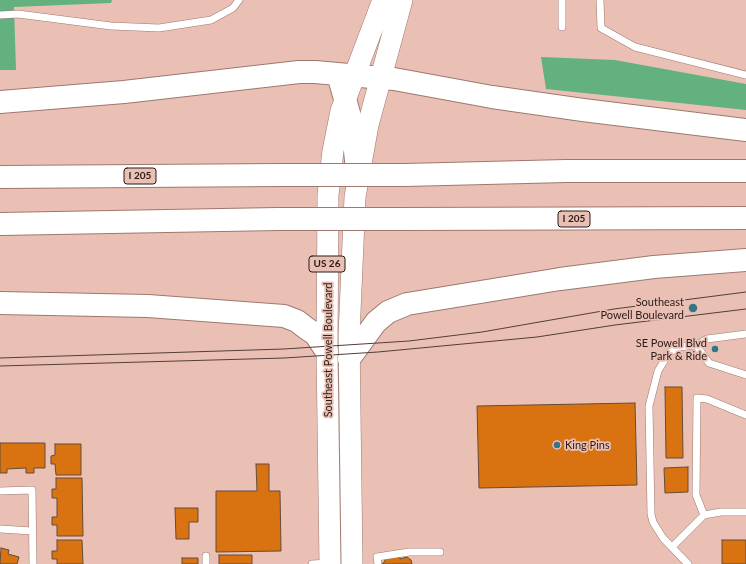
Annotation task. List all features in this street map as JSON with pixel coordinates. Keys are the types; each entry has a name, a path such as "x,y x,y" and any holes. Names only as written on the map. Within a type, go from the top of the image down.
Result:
{"highway":[{"path":"0,102 124,92 299,72 381,78 583,110 746,130"},
{"path":"346,75 345,99 353,131 358,178"},
{"name":"I 205","path":"0,177 280,175 405,176 566,171 746,171"},
{"name":"I 205","path":"0,224 278,219 746,218"},
{"path":"349,359 376,322 388,312 406,304 560,279 654,267 746,260"},
{"path":"0,303 148,306 284,316 297,321 314,334 327,352"},
{"path":"0,310 22,304"}],"main road":[{"path":"346,75 382,0"},
{"name":"Southeast Powell Boulevard","path":"352,564 349,359 350,268 358,178 368,125 402,0"},
{"name":"Southeast Powell Boulevard","path":"324,564 328,196 333,151 345,99"}],"lane":[{"path":"0,15 18,14 111,26 159,28 211,20 233,8 239,0"},
{"path":"562,0 562,27"},
{"path":"600,0 601,28 635,47 746,75"},
{"path":"688,564 657,529 651,514 649,406 658,371 669,353 679,347 696,346 707,339 746,334"},
{"path":"696,346 709,362 746,375"},
{"path":"735,371 746,370"},
{"path":"704,515 696,495 697,398 707,399 746,415"},
{"path":"0,491 32,490 33,564"},
{"path":"672,547 704,515 722,512 746,512"},
{"path":"0,528 32,531"},
{"path":"378,564 377,557 409,552 440,552"},
{"path":"206,556 206,564"}],"green space":[{"path":"0,0 112,0 111,3 14,7 16,70 0,70"},
{"path":"541,57 615,60 746,84 746,110 546,89"}],"building":[{"path":"665,387 682,387 683,458 666,458"},
{"name":"King Pins","path":"635,403 637,485 479,488 477,406"},
{"path":"0,443 45,443 45,468 34,468 34,473 26,473 26,468 7,469 7,473 0,473"},
{"path":"55,444 81,444 81,475 56,475 55,464 51,464 51,456 55,455"},
{"path":"256,464 269,464 269,491 280,491 281,551 216,552 216,491 257,491"},
{"path":"688,467 688,492 665,493 664,468"},
{"path":"56,478 82,478 83,536 57,536 57,525 52,525 52,517 57,517 57,498 52,498 52,489 56,489"},
{"path":"175,508 198,508 198,522 189,522 189,539 176,539"},
{"path":"57,540 82,540 83,564 57,564 57,559 52,559 52,551 57,551"},
{"path":"722,540 746,540 746,564 722,564"},
{"path":"1,548 9,550 8,554 19,557 17,564 0,564"},
{"path":"400,554 400,559 407,557 411,560 412,564 382,564 385,561 384,556"},
{"path":"219,555 252,555 252,564 219,564"},
{"path":"182,558 198,558 198,564 182,564"}],"tram line":[{"path":"0,358 284,349 409,341 482,332 614,309 746,292"},
{"path":"0,366 284,358 378,352 537,337 615,325 746,309"}],"place":[{"name":"Southeast Powell Boulevard","path":"693,308"},
{"name":"SE Powell Blvd Park & Ride","path":"715,349"},
{"name":"King Pins","path":"557,445"}]}
